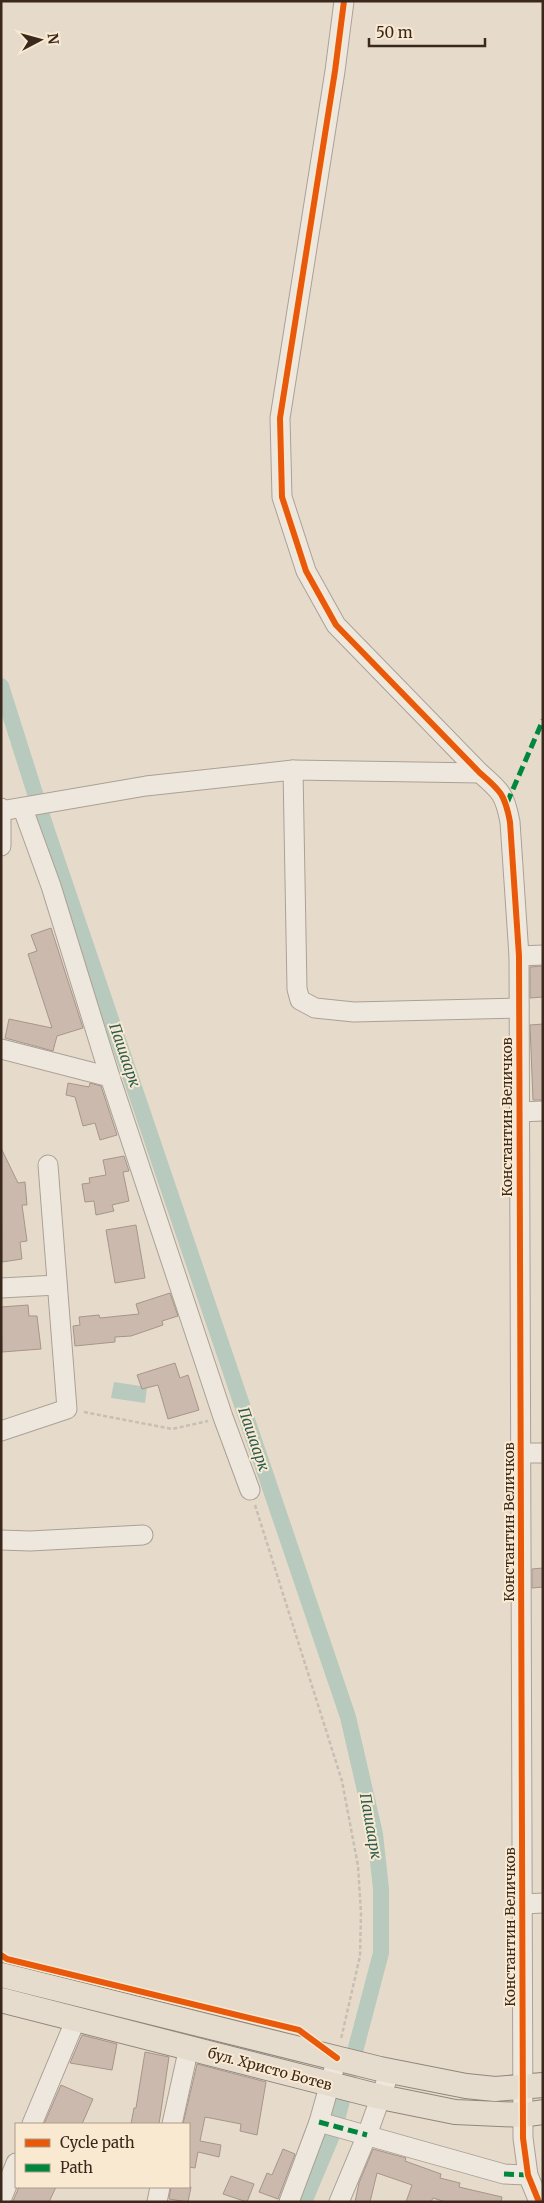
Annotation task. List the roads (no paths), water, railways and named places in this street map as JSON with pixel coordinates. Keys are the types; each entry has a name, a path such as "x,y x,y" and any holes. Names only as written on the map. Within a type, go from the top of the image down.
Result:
{"main road":[{"name":"бул. Христо Ботев","path":"1,1975 385,2070 466,2086 495,2089 533,2087"},
{"name":"бул. Христо Ботев","path":"1,2000 377,2096 455,2112 533,2114"}],"street":[{"name":"Константин Величков","path":"344,1 335,71 280,418 282,497 306,571 336,625 480,773 500,790 507,803 510,822 519,956 523,1904 533,2114"},
{"path":"1,846 2,810 25,808 146,786 293,770 480,773"},
{"path":"293,770 297,989 300,1000 315,1008 354,1012 519,1008"},
{"path":"25,808 110,1077 223,1418 250,1490"},
{"path":"519,956 543,955"},
{"path":"1,1049 110,1077"},
{"path":"519,1112 543,1111"},
{"path":"1,1431 67,1409 48,1165"},
{"path":"1,1288 57,1285"},
{"path":"521,1453 543,1453"},
{"path":"1,1540 30,1541 143,1535"},
{"path":"523,1904 543,1903"},
{"path":"32,2123 76,2019"},
{"path":"172,2123 189,2047"},
{"path":"289,2202 322,2123 339,2059"},
{"path":"339,2202 385,2070"},
{"path":"533,2114 523,2138 528,2175 539,2202"},
{"path":"322,2123 504,2174 528,2175"},
{"path":"1,2200 15,2165"},
{"path":"157,2202 160,2188"}],"waterway":[{"name":"Пашаарк","path":"1,686 46,828 348,1717 375,1834 381,1889 381,1953 334,2131 304,2202"}]}
